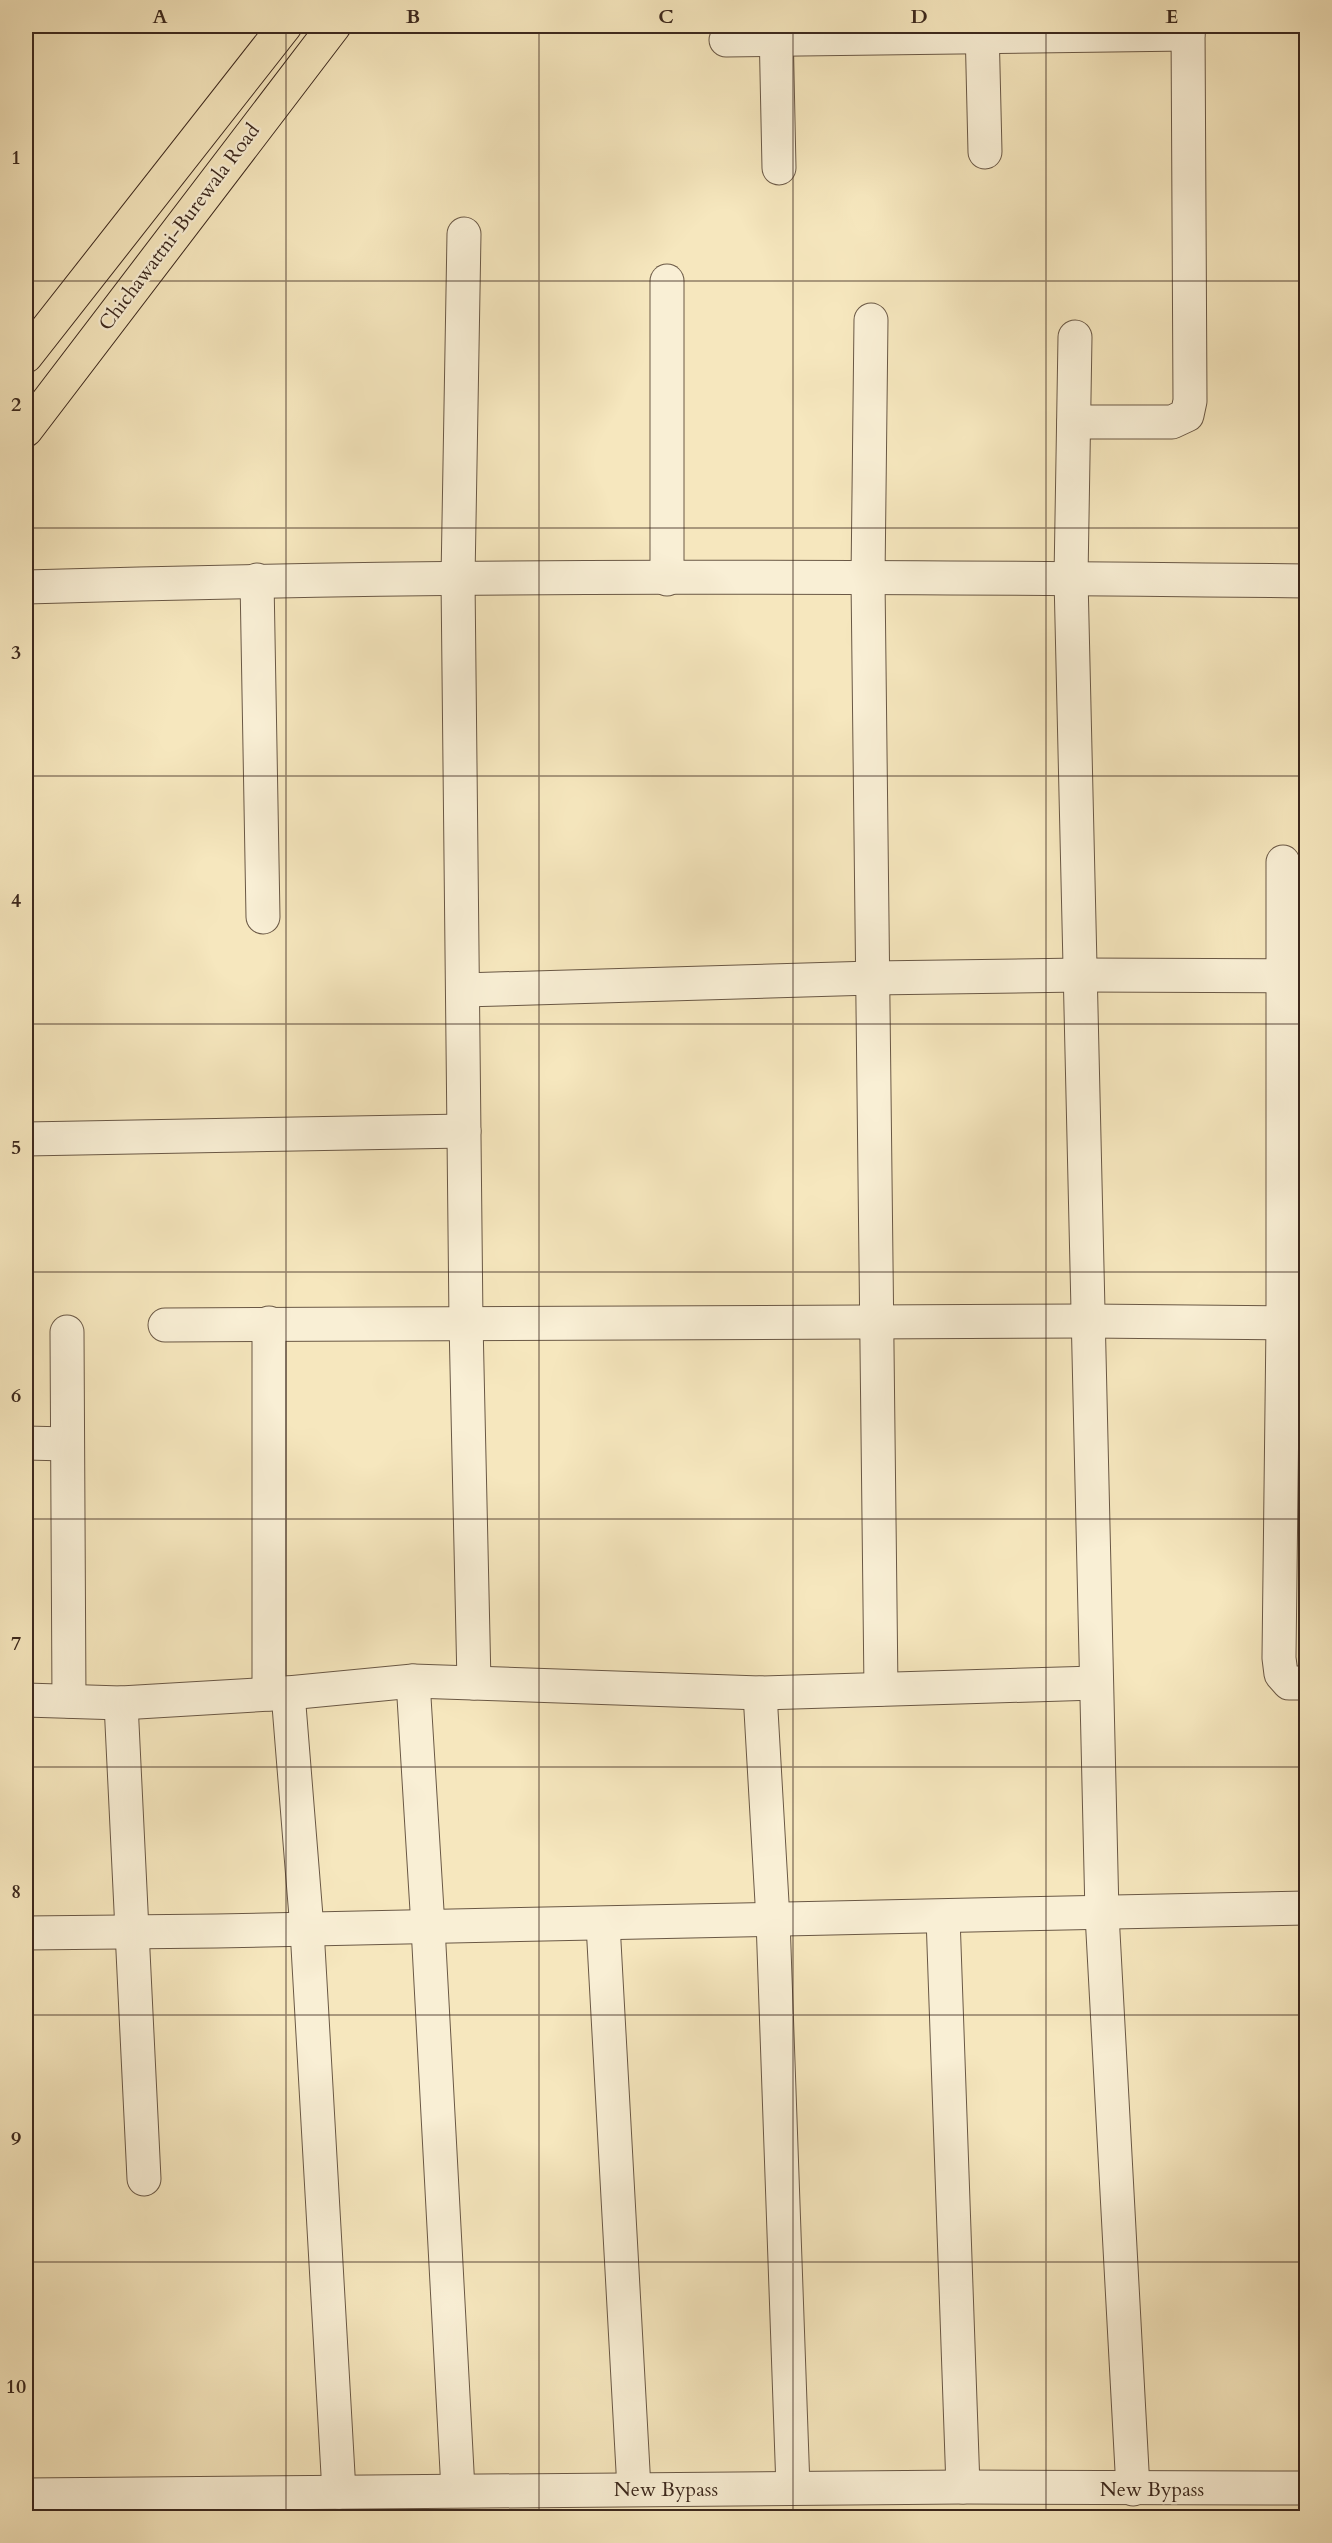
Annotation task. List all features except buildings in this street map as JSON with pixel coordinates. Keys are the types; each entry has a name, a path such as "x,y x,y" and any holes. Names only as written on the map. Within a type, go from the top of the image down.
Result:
{"main road":[{"name":"Chichawattni-Burewala Road","path":"26,357 285,26"},
{"name":"Chichawattni-Burewala Road","path":"26,430 334,26"},
{"path":"149,199 181,225"}],"street":[{"path":"726,40 776,32 1188,30 1190,401 1187,415 1172,422 1074,422"},
{"path":"982,31 985,152"},
{"path":"776,32 779,168"},
{"path":"464,234 458,579 466,1322 474,1683"},
{"path":"667,282 667,579"},
{"path":"871,320 868,579 880,1689"},
{"path":"1075,337 1071,578 1102,1914 1134,2489"},
{"path":"26,587 257,580 458,579 1071,578 1306,581"},
{"path":"257,580 263,916"},
{"path":"1283,862 1295,975 1295,1323 1279,1658 1281,1674 1289,1683 1306,1683"},
{"path":"463,990 872,978 1295,975"},
{"path":"26,1139 464,1131"},
{"path":"165,1325 466,1322 1295,1323"},
{"path":"270,1323 279,1694 307,1929 339,2492"},
{"path":"67,1332 69,1701"},
{"path":"26,1443 67,1444"},
{"path":"26,1700 121,1703 279,1694 412,1681 760,1694 1096,1683"},
{"path":"412,1681 428,1927 458,2490"},
{"path":"760,1694 773,1920 793,2488"},
{"path":"121,1703 144,2179"},
{"path":"26,1933 603,1924 1306,1908"},
{"path":"943,1917 963,2487"},
{"path":"603,1924 634,2489"},
{"name":"New Bypass","path":"26,2495 963,2487 1306,2488"}]}
